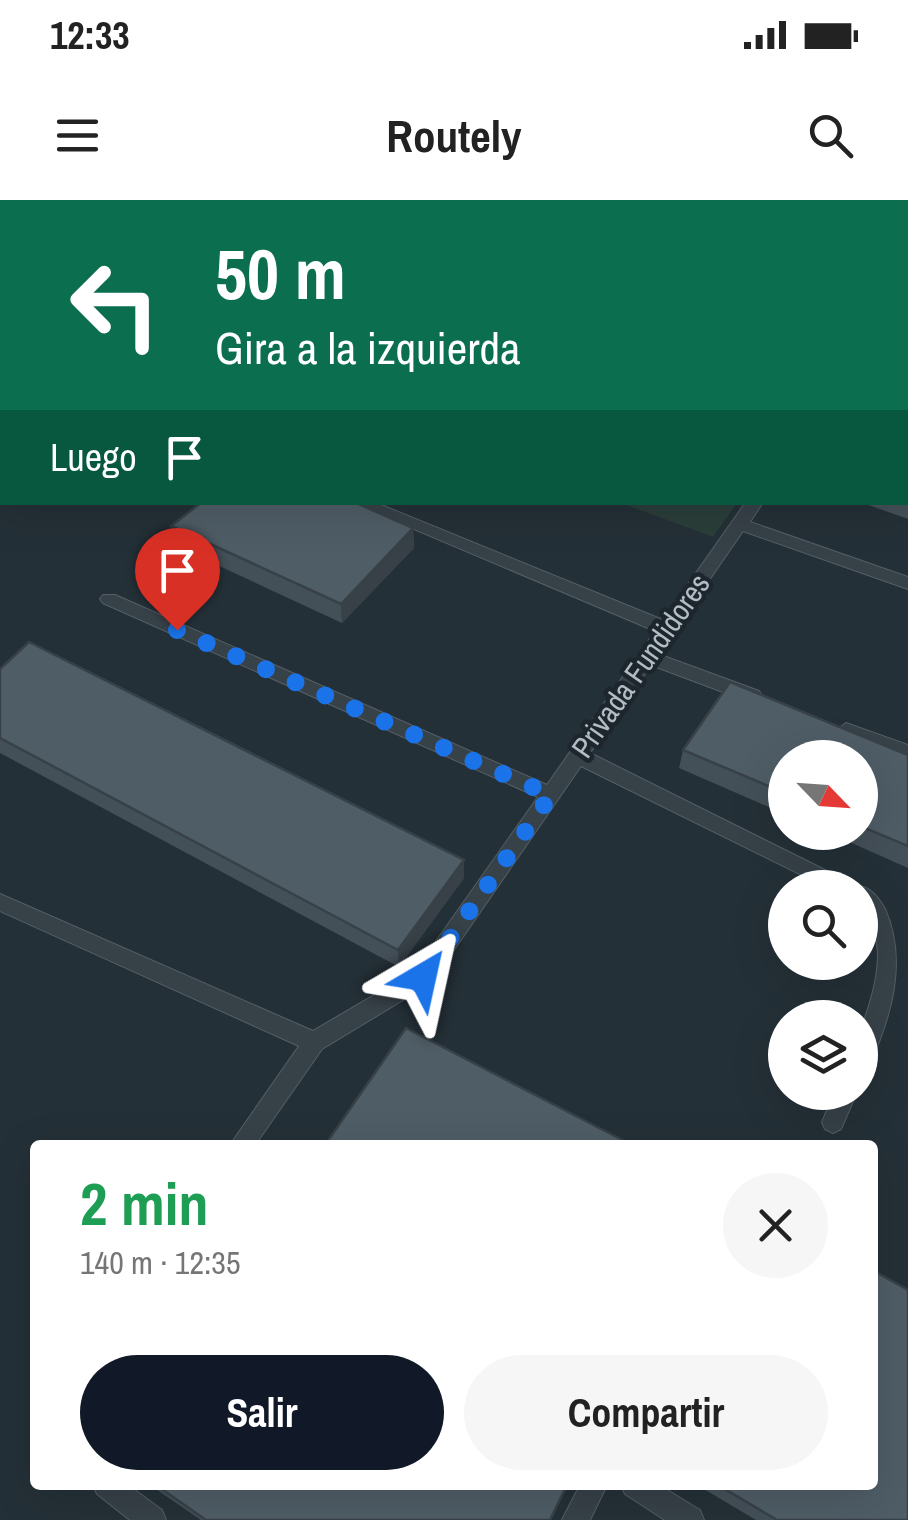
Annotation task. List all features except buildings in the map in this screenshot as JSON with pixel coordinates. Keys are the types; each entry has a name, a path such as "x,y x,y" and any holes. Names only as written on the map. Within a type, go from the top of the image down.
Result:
{"lane":[{"path":"365,505 667,630"},
{"name":"Privada Fundidores","path":"314,1042 423,977 753,505"},
{"path":"740,524 908,583"},
{"path":"109,599 551,795"},
{"path":"647,656 778,705"},
{"path":"834,726 908,753"},
{"path":"578,756 811,870"},
{"path":"0,902 314,1042 245,1140"},
{"path":"878,902 898,920 908,956 878,1022"},
{"path":"832,1122 838,1110"},
{"path":"113,1490 152,1520"},
{"path":"576,1520 591,1490"},
{"path":"642,1490 690,1520"}],"green space":[{"path":"626,505 736,505 713,537"}],"route":[{"path":"177,630 551,795 423,977"}]}
